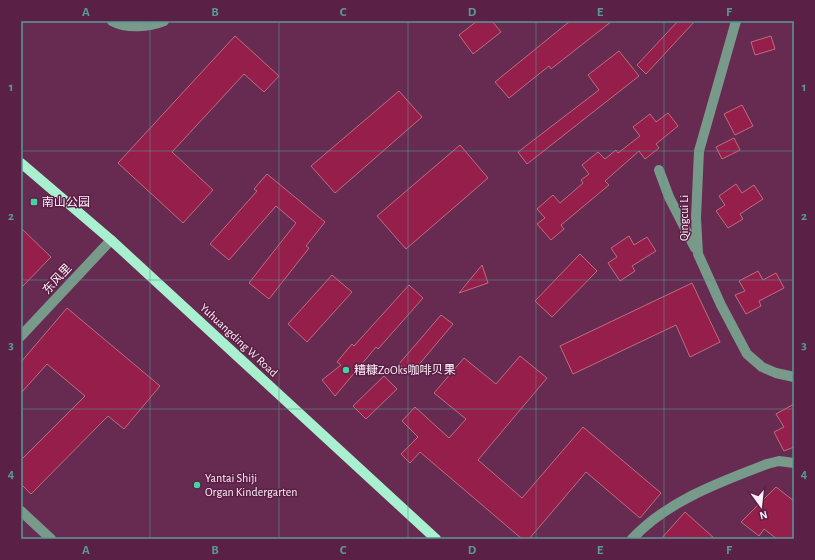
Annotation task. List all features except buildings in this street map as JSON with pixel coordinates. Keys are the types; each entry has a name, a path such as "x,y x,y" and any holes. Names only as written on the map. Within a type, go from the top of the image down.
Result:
{"main road":[{"name":"Yuhuangding W Road","path":"21,163 111,240 436,539"}],"street":[{"path":"112,21 120,25 152,26 164,21"},
{"name":"Qingcui Li","path":"736,21 699,151 696,218 698,254 721,306 747,354 762,367 776,373 794,377"},
{"path":"659,170 669,198 698,254"},
{"name":"东风里","path":"23,329 111,240"},
{"path":"632,539 667,511 698,492 767,464 779,461 794,463"},
{"path":"21,511 52,539"}],"place":[{"name":"南山公园","path":"34,202"},
{"name":"糟糠ZoOks咖啡贝果","path":"346,370"},
{"name":"Yantai Shiji Organ Kindergarten","path":"197,485"}]}
